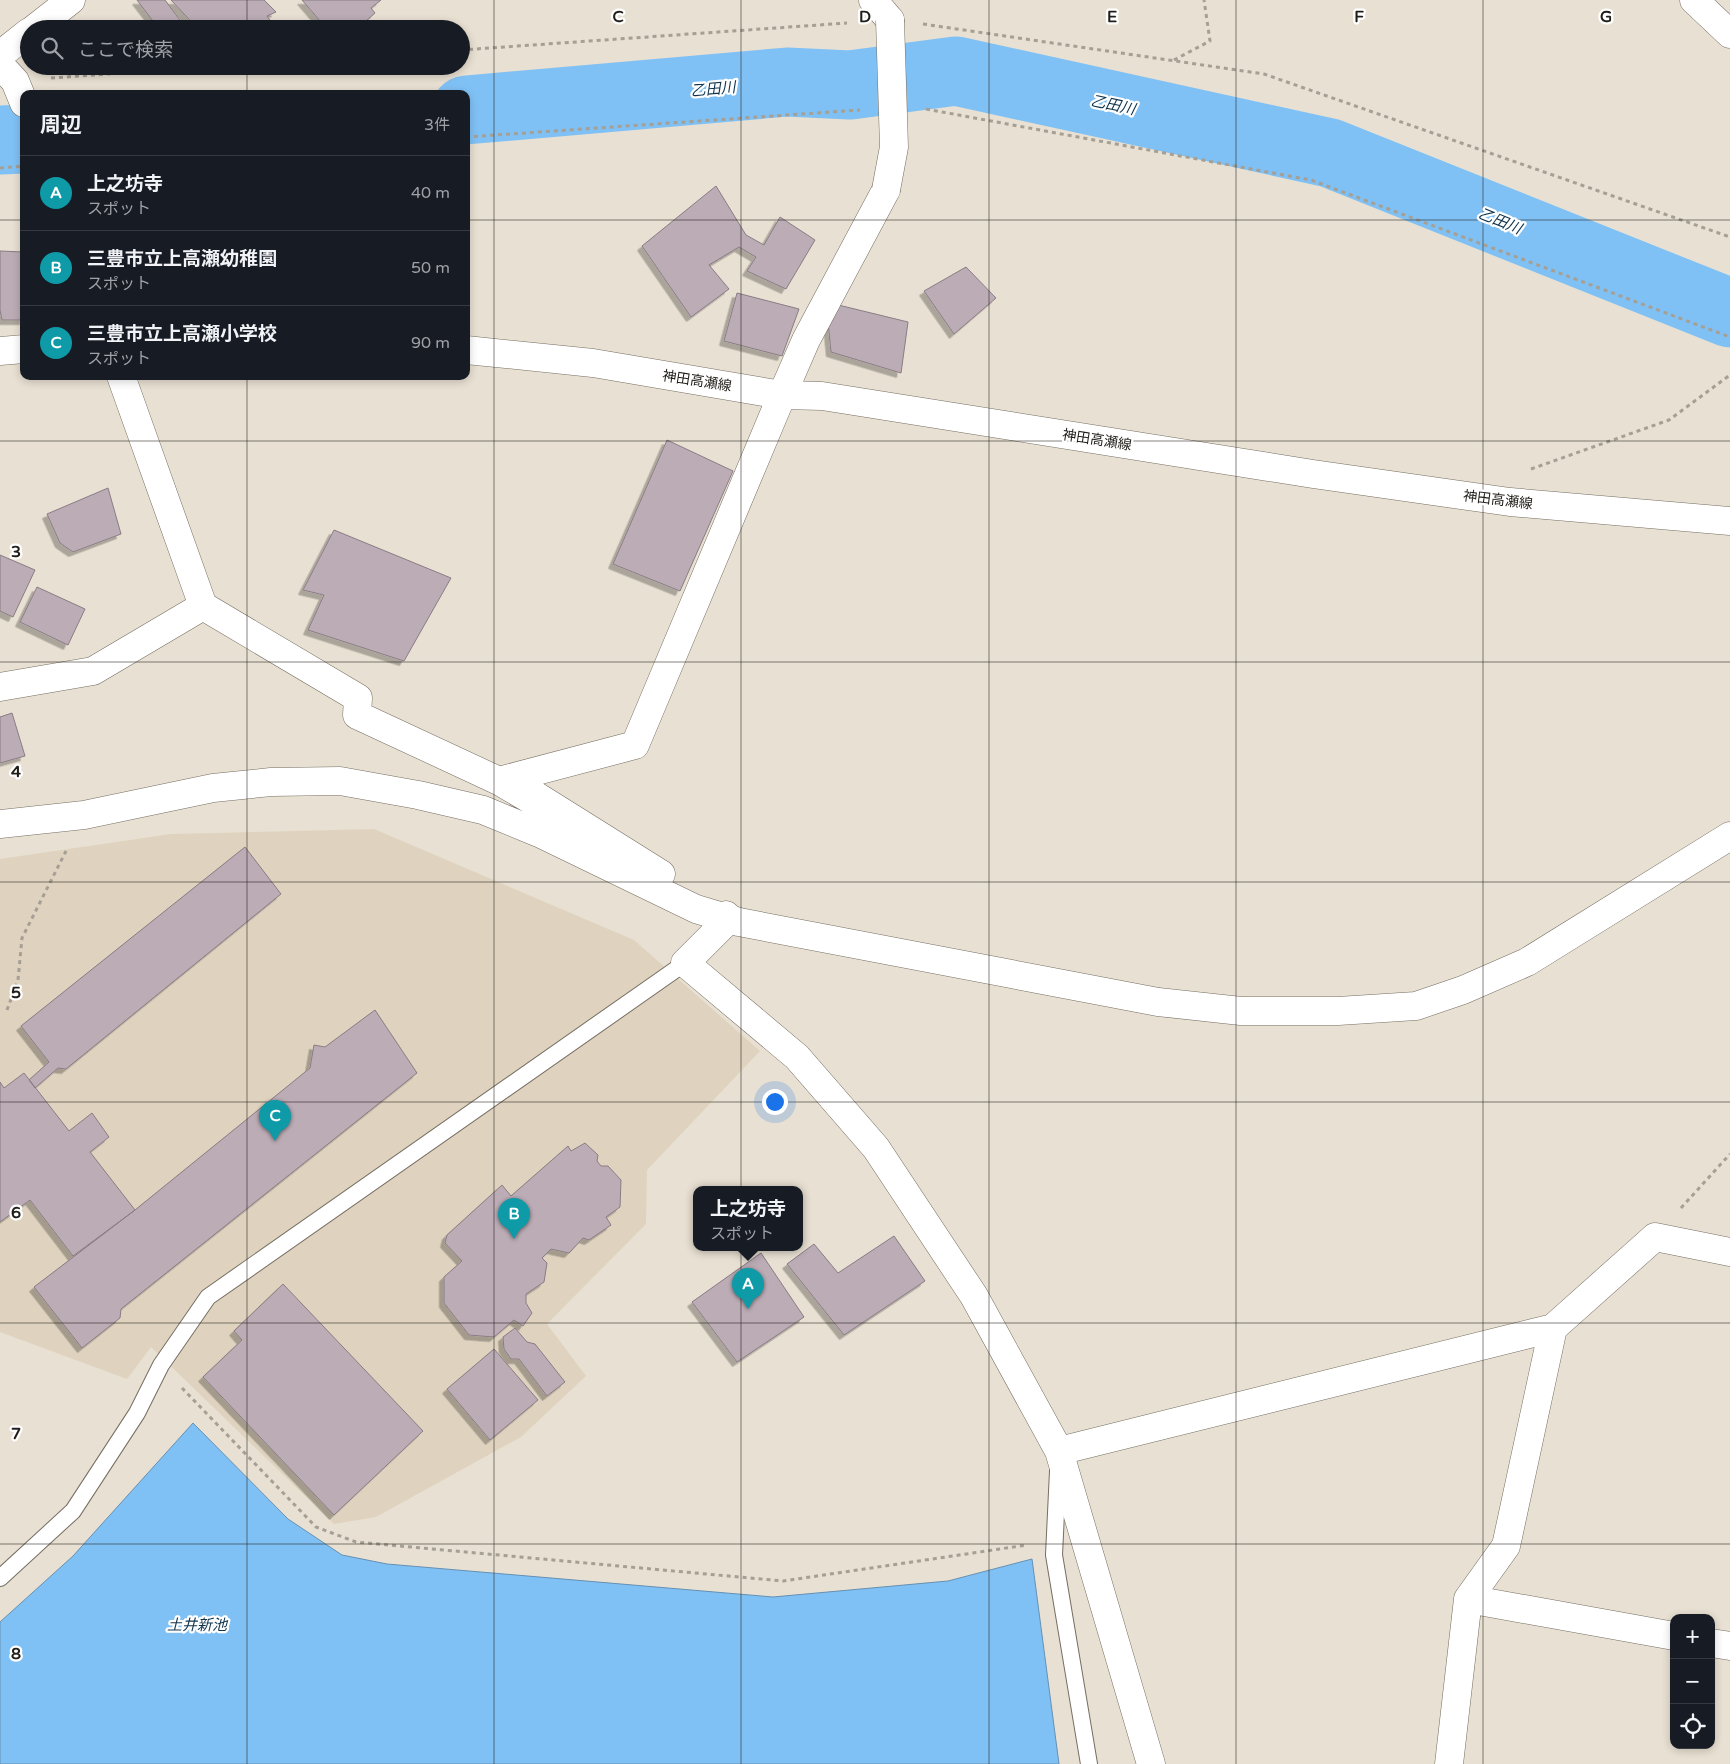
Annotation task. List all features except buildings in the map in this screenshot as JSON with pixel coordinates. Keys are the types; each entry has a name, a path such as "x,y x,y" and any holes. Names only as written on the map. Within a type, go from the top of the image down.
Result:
{"street":[{"path":"45,20 71,0"},
{"path":"1694,0 1730,34"},
{"path":"499,780 635,745 806,340 886,190 894,148 882,10"},
{"path":"0,55 20,39"},
{"path":"0,351 20,350"},
{"name":"神田高瀬線","path":"470,350 593,363 782,395 822,396 1303,473 1510,502 1730,520"},
{"path":"122,380 202,606 358,698 357,715 499,780 526,790 728,917"},
{"path":"0,688 93,671 202,606"},
{"path":"0,824 84,815 213,788 271,782 340,781 418,795 483,810 539,833 696,910 1158,1002 1241,1011 1338,1011 1416,1006 1463,990 1527,962 1730,836"},
{"path":"728,917 685,963 797,1057 876,1148 974,1296 1059,1451 1151,1764"},
{"path":"1059,1451 1553,1328 1655,1237 1730,1252"},
{"path":"1449,1764 1468,1599 1506,1546 1553,1328"},
{"path":"1468,1599 1670,1635"},
{"path":"1715,1644 1730,1646"}],"lane":[{"path":"0,1578 73,1510 137,1414 161,1365 208,1297 685,963"},
{"path":"1059,1451 1054,1555 1089,1764"}],"path":[{"path":"1174,61 1210,41 1204,0"},
{"path":"470,49 882,10 1174,61 1264,74 1730,237"},
{"path":"13,83 112,75"},
{"path":"925,108 1311,180 1730,337"},
{"path":"470,137 865,110"},
{"path":"0,168 20,166"},
{"path":"1521,472 1669,420 1730,375"},
{"path":"7,1010 18,980 22,938 84,815"},
{"path":"1655,1237 1730,1154"},
{"path":"161,1365 316,1527 356,1542 783,1581 1055,1541"}],"shaded area":[{"path":"374,829 634,940 760,1051 647,1170 646,1224 547,1324 586,1376 521,1437 376,1517 334,1524 151,1347 127,1379 0,1332 0,859 171,834"}],"water":[{"name":"土井新池","path":"193,1423 288,1519 342,1555 387,1564 773,1597 948,1581 1032,1559 1059,1764 0,1764 0,1622 73,1556"}],"waterway":[{"name":"乙田川","path":"470,110 787,82 850,85 956,71 1330,153 1730,313"},
{"name":"乙田川","path":"0,140 20,139"}],"place":[{"name":"三豊市立上高瀬小学校","path":"275,1141"},
{"name":"三豊市立上高瀬幼稚園","path":"514,1239"},
{"name":"上之坊寺","path":"748,1309"}]}
